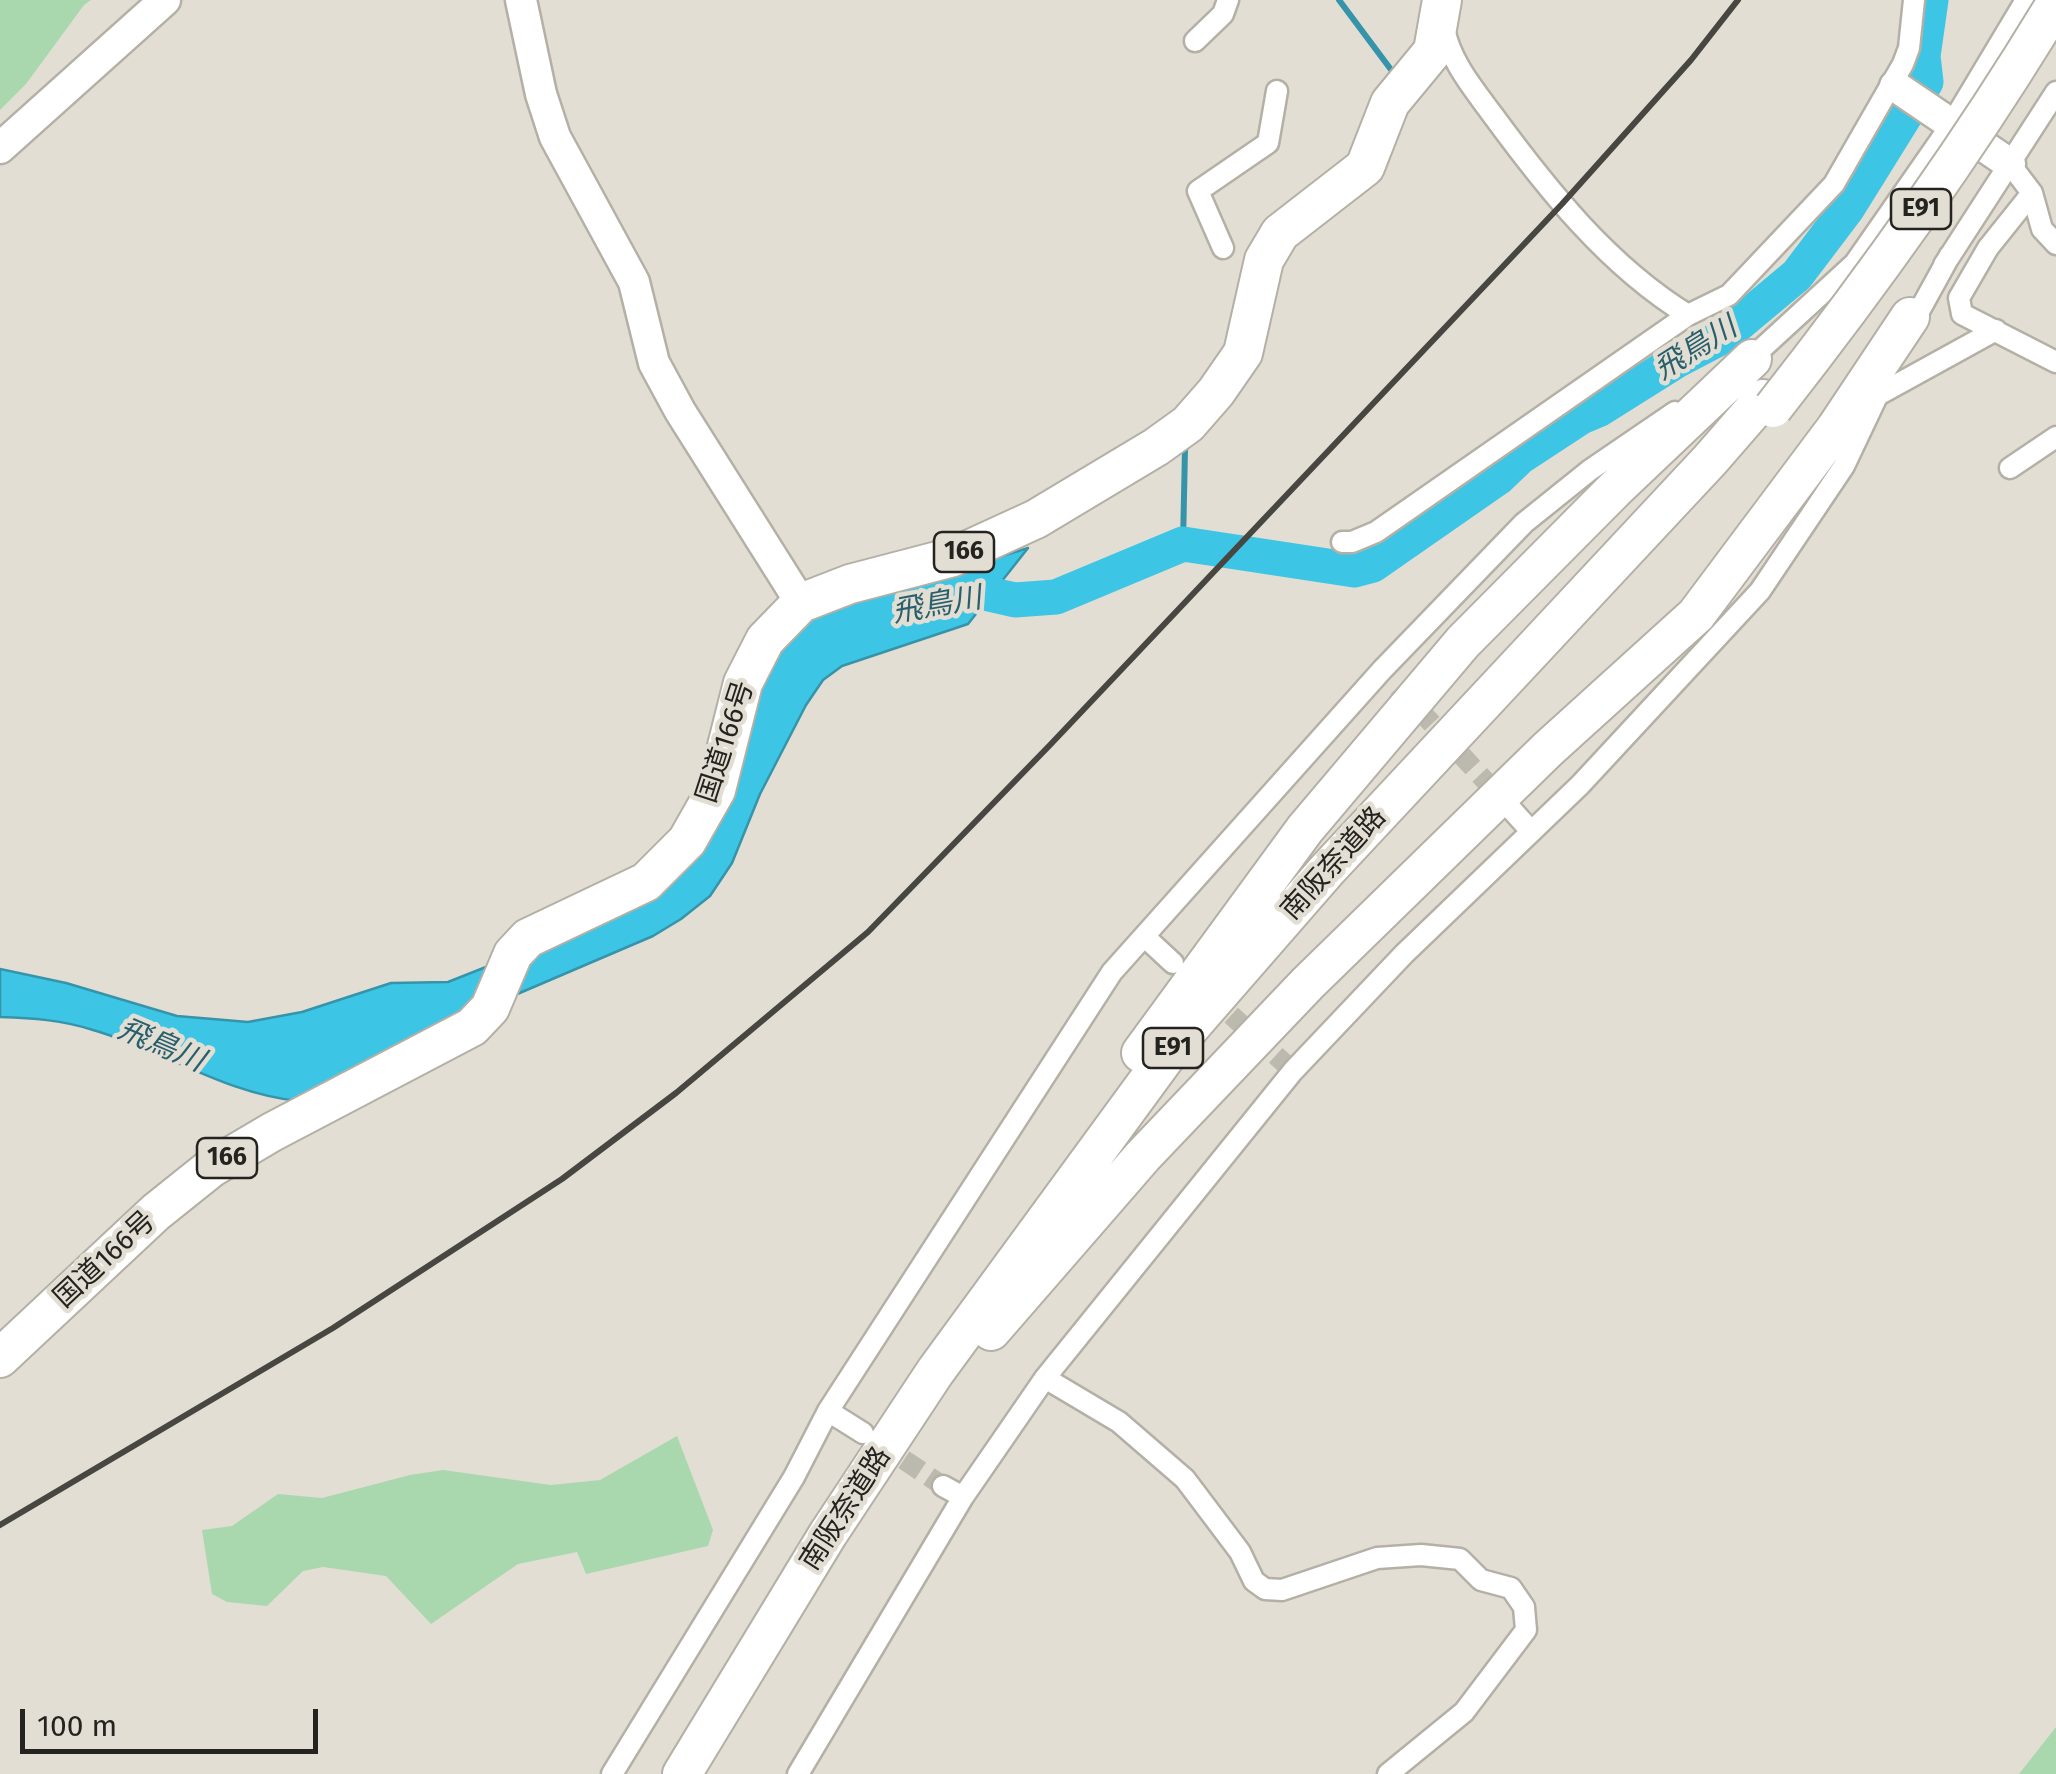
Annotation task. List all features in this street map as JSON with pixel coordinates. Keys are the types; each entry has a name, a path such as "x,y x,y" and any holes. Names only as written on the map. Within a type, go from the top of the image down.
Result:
{"highway":[{"name":"南阪奈道路","path":"1768,403 1955,144 2044,0"},
{"name":"南阪奈道路","path":"682,1774 828,1534 1182,1053 1332,874 1562,638 1874,276 1963,149 2056,2"},
{"name":"国道166号","path":"0,1358 156,1212 211,1168 472,1027 490,1008 513,954 528,938 646,882 686,842 716,790 743,684 765,640 801,603 850,584 954,558 1036,519 1156,448 1188,424 1243,353 1264,260 1280,234 1365,166 1398,94 1433,52 1440,4"},
{"path":"940,1378 1308,983 1548,749 1696,614 1836,428 1910,317"},
{"path":"940,1378 1044,1197 1170,1010 1305,829 1463,642 1614,489 1752,359"},
{"name":"南阪奈道路","path":"699,1774 940,1378"}],"street":[{"path":"0,148 165,0"},
{"path":"521,0 554,137 634,282 654,363 801,603"},
{"path":"1195,41 1223,14 1228,0"},
{"path":"1342,542 1376,532 1688,315 1729,295 1834,184 1893,85 1909,48 1914,0"},
{"path":"612,1774 794,1477 828,1411 1112,972 1382,670 1524,523 1590,470 1752,359 1855,263 1944,120 2026,0"},
{"path":"1440,4 1446,38 1461,71 1548,190 1652,293 1688,315"},
{"path":"1893,85 2010,164 2032,193 2042,230 2056,244"},
{"path":"1223,248 1198,191 1268,143 1277,91"},
{"path":"1910,317 2056,92"},
{"path":"2032,193 1988,248 1959,298 1962,314 2056,362"},
{"path":"798,1774 963,1497 1045,1378 1293,1071 1404,954 1594,771 1760,591 1844,466 1950,255"},
{"path":"1878,395 1996,330"},
{"path":"2010,468 2056,437"},
{"path":"1382,670 1398,687"},
{"path":"1512,810 1530,830"},
{"path":"1145,936 1173,963"},
{"path":"1045,1378 1119,1422 1186,1479 1240,1552 1254,1581 1265,1589 1282,1590 1377,1558 1421,1555 1460,1559 1481,1580 1511,1588 1524,1607 1526,1630 1464,1712 1388,1774"},
{"path":"828,1411 863,1432"},
{"path":"943,1486 963,1497"}],"green space":[{"path":"0,0 91,0 26,84 0,110"},
{"path":"677,1436 713,1530 708,1546 586,1574 577,1552 518,1564 431,1624 386,1576 323,1567 303,1571 267,1606 227,1602 212,1594 202,1530 232,1526 278,1494 322,1498 443,1470 551,1485 600,1480"},
{"path":"2056,1727 2056,1774 2019,1774"}],"water":[{"path":"1028,548 968,624 842,666 823,680 760,794 732,863 710,896 681,919 653,936 508,998 299,1101 245,1090 81,1027 0,1017 0,969 66,983 177,1016 248,1022 302,1012 391,983 448,982 549,942 635,901 762,669 807,616"}],"waterway":[{"path":"1339,0 1395,75"},
{"name":"飛鳥川","path":"947,602 980,592 1015,600 1056,597 1183,544 1354,570 1373,565 1581,417 1724,336 1797,275 1847,209 1926,82 1923,56 1931,0"},
{"path":"1183,544 1185,449 1189,444"}],"tunnel":[{"path":"1398,687 1504,801"},
{"path":"1209,995 1293,1071"},
{"path":"879,1443 943,1486"}],"railway":[{"path":"0,1525 333,1328 562,1179 676,1093 868,932 1562,204 1691,60 1738,0"}]}
